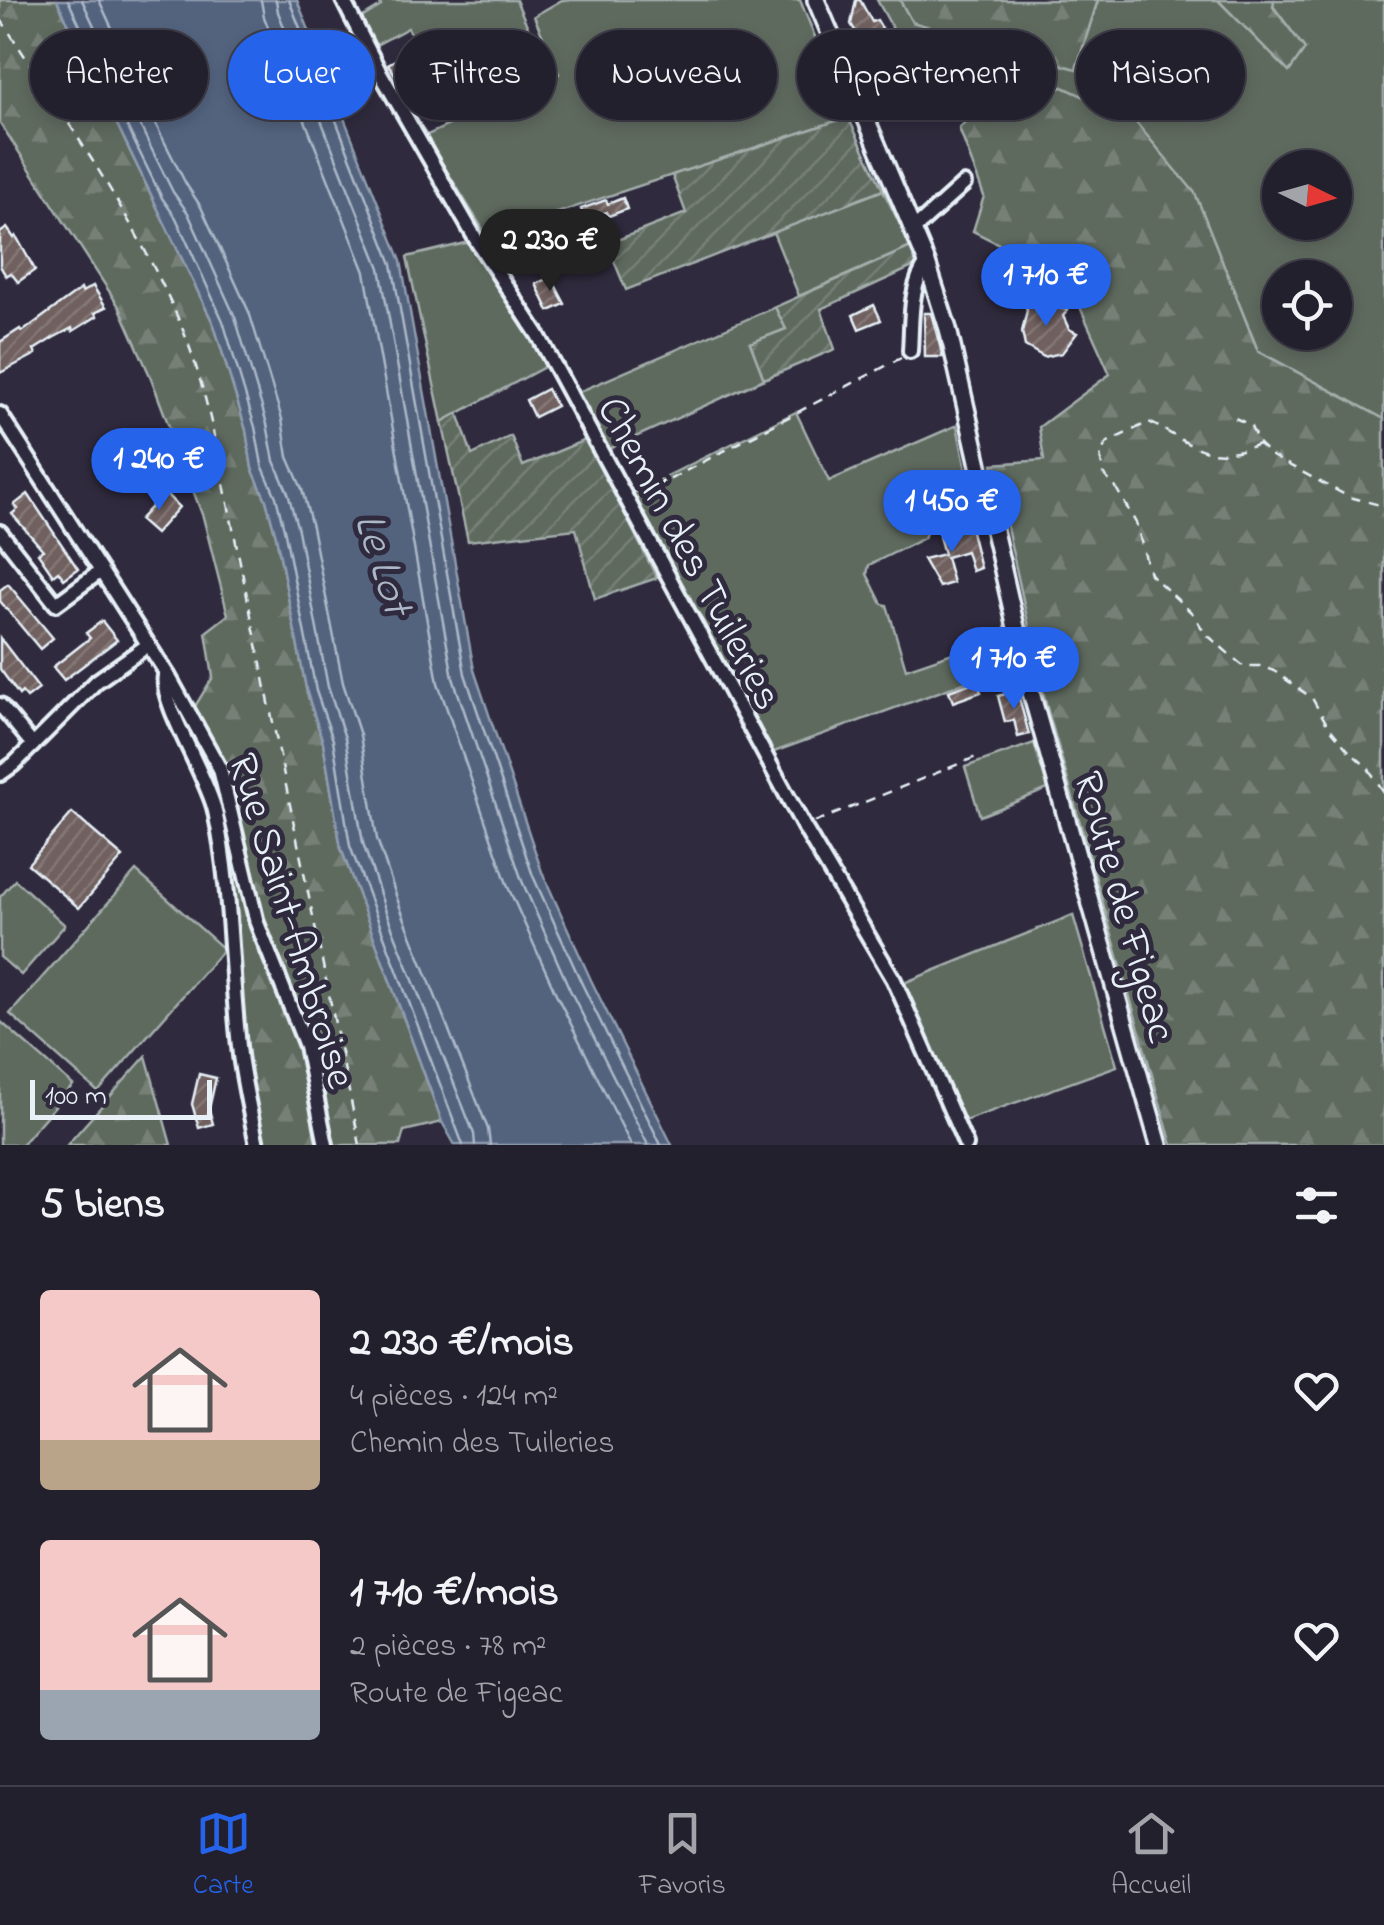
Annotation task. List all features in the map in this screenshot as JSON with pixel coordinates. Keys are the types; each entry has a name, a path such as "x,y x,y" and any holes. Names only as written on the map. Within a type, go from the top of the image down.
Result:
{"main road":[{"name":"Route de Figeac","path":"816,0 927,263 948,328 1030,689 1159,1145"}],"street":[{"name":"Chemin des Tuileries","path":"343,0 378,70 478,243 538,335 804,827 894,980 966,1145"},
{"path":"913,230 964,184"},
{"path":"910,351 914,297 927,263"},
{"name":"Rue Saint-Ambroise","path":"0,414 166,673 220,769 257,923 306,1046 326,1145"},
{"path":"0,532 56,604 101,572"},
{"path":"0,774 96,682 148,645"},
{"path":"166,673 164,683 214,806 226,876 241,1057 257,1145"},
{"path":"0,706 33,745"}],"path":[{"path":"0,18 118,201 155,268 184,334 208,410 360,1145"},
{"path":"627,502 887,368 910,351"},
{"path":"1235,418 1250,425 1272,456 1349,497 1384,506"},
{"path":"1260,444 1242,451 1204,453 1148,422 1108,442 1100,452 1102,474 1116,488 1136,522 1150,574 1193,614 1205,633 1244,666 1274,671 1312,698 1338,738 1368,768 1384,792"},
{"path":"804,827 976,757"}],"green space":[{"path":"0,0 57,0 71,30 30,30 30,120 115,120 214,325 246,430 252,468 276,536 307,693 323,742 341,848 442,1122 404,1131 400,1145 262,1145 245,1060 234,879 218,808 184,724 213,677 206,632 228,615 203,517 120,308 0,123"},
{"path":"379,0 516,0 529,30 408,28 395,30 395,35 375,45 375,30 364,30 358,20 381,6"},
{"path":"562,0 800,0 812,30 797,30 797,120 839,120 487,236 425,136 460,120 556,120 556,30 540,30 534,16"},
{"path":"877,0 900,0 912,22 941,30 894,30"},
{"path":"900,0 1098,0 1088,30 1076,30 1076,69 1056,63 1056,30 940,30 912,22"},
{"path":"1098,0 1218,0 1289,71 1305,49 1273,6 1274,0 1384,0 1384,419 1258,351 1195,194 1104,120 1245,120 1245,30 1088,30"},
{"path":"1218,0 1274,0 1273,7 1305,49 1289,72"},
{"path":"1056,62 1076,68 1076,98 1063,87 1056,89"},
{"path":"1063,87 1076,93 1076,120 1134,120 1195,193 1258,351 1384,419 1384,1145 1172,1145 1046,704 993,464 1044,460 1039,427 1110,374 1067,278 973,231 984,196 959,128 968,120 1056,120 1056,89"},
{"path":"839,120 849,120 883,190 626,290 607,244 686,213 672,175"},
{"path":"883,190 911,247 799,296 773,232"},
{"path":"470,242 548,365 442,422 407,257"},
{"path":"911,247 917,265 821,309 835,349 764,379 750,343 786,329 775,307"},
{"path":"775,307 786,329 751,343 764,379 607,450 576,393"},
{"path":"796,412 829,481 957,425 977,525 928,528 924,538 869,565 867,574 882,604 887,605 906,669 1005,635 1013,665 774,752 631,494"},
{"path":"458,413 472,455 511,436 523,466 587,439 657,578 595,599 576,529 468,541 442,422"},
{"path":"1034,743 1048,789 980,816 965,767"},
{"path":"136,871 224,949 98,1092 10,1014"},
{"path":"15,880 65,925 21,975 0,957 0,897"},
{"path":"1073,915 1117,1066 962,1122 901,984"},
{"path":"0,1021 73,1085 21,1145 0,1145"},
{"path":"146,1056 171,1145 67,1145"}],"water":[{"name":"Le Lot","path":"57,0 297,0 309,30 228,30 228,120 345,120 401,261 474,670 542,872 672,1145 455,1145 442,1122 341,848 323,742 307,693 276,536 252,468 246,430 214,325 115,120 208,120 208,30 71,30"}],"building":[{"path":"856,0 860,0 872,22 877,20 883,30 855,30 851,24"},
{"path":"623,198 627,209 585,220 581,209"},
{"path":"561,222 573,254 557,260 545,229"},
{"path":"7,228 16,236 35,270 18,282 11,273 6,276 0,266 0,233"},
{"path":"551,277 565,304 549,311 536,284"},
{"path":"93,286 106,307 95,313 97,316 53,338 34,350 36,354 0,373 0,342 20,329 22,332 81,289 82,292"},
{"path":"1022,297 1033,304 1047,298 1058,308 1068,310 1063,316 1069,329 1077,333 1062,353 1044,357 1025,346 1022,332 1027,310"},
{"path":"874,305 881,320 859,329 853,315"},
{"path":"924,313 931,313 943,357 925,357"},
{"path":"547,389 556,406 534,417 526,400"},
{"path":"161,489 179,507 155,534 139,520 158,499"},
{"path":"28,494 78,569 64,579 58,571 53,575 38,553 43,550 12,514 18,509 14,505"},
{"path":"970,527 980,568 972,571 966,551 946,557 953,583 939,587 923,559 944,554 939,536"},
{"path":"8,584 53,638 40,649 0,601 0,590"},
{"path":"102,621 117,640 64,680 53,667 90,638 86,633"},
{"path":"0,638 39,689 27,698 22,692 19,695 0,669"},
{"path":"977,681 981,692 953,702 949,691"},
{"path":"1017,691 1029,734 1018,737 1014,720 1005,722 998,696"},
{"path":"72,813 123,857 79,908 28,864"},
{"path":"199,1074 216,1078 209,1109 213,1124 199,1128 192,1104"}]}
